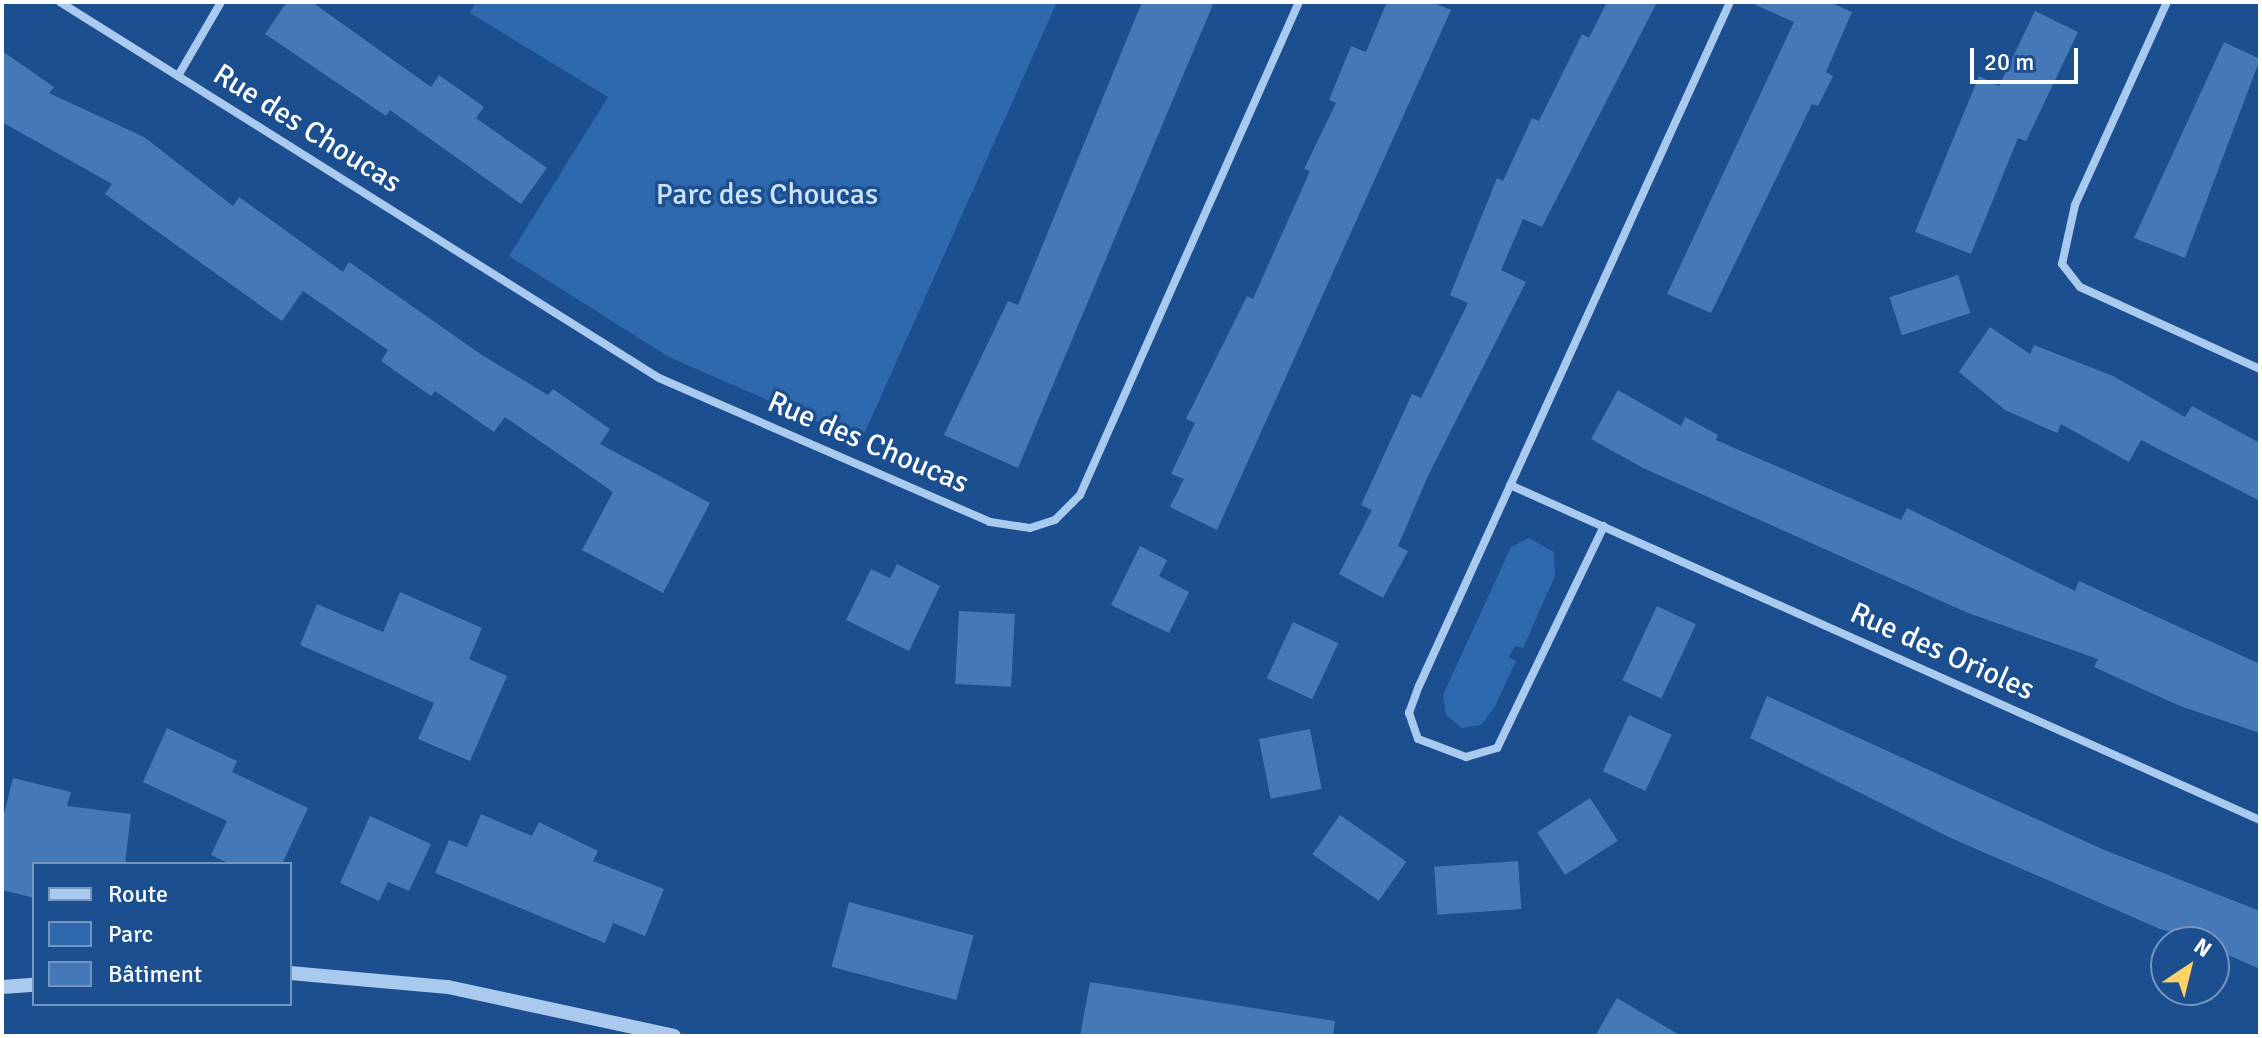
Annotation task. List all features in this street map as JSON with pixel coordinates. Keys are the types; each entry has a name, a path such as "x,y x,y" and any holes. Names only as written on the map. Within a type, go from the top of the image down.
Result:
{"street":[{"name":"Rue des Choucas","path":"60,2 659,378 990,522 1030,528 1055,520 1080,495 1299,2"},
{"name":"Rue des Choucas","path":"178,76 221,2"},
{"path":"1604,526 1497,748 1478,758 1428,746 1412,732 1412,702 1730,2"},
{"path":"2167,2 2075,205 2062,264 2080,287 2260,369"},
{"name":"Rue des Orioles","path":"1510,485 2260,820"},
{"path":"292,973 437,985 674,1036"},
{"path":"2,987 32,985"}],"green space":[{"name":"Parc des Choucas","path":"476,2 1057,2 861,441 669,357 509,256 608,97 470,13"},
{"path":"1529,538 1554,552 1555,576 1523,648 1515,646 1509,657 1516,661 1494,708 1481,725 1462,728 1446,715 1443,695 1511,547"}],"building":[{"path":"287,2 312,2 431,87 439,75 484,107 476,118 547,168 521,204 390,110 386,116 265,34"},
{"path":"1142,2 1214,2 1018,468 944,435 1008,301 1018,305"},
{"path":"1387,2 1432,2 1451,10 1217,530 1170,507 1184,479 1171,474 1195,423 1186,419 1247,296 1253,299 1310,171 1304,169 1336,103 1329,100 1351,46 1366,52"},
{"path":"1607,2 1657,2 1542,227 1523,219 1501,270 1526,282 1428,476 1398,546 1408,551 1383,598 1339,574 1372,510 1361,505 1412,394 1421,398 1468,303 1450,295 1497,178 1503,181 1532,118 1539,121 1582,34 1589,38"},
{"path":"1749,2 1829,2 1852,12 1826,72 1833,76 1818,106 1812,104 1711,313 1667,294 1794,22"},
{"path":"2035,11 2078,32 2026,141 2018,138 1971,254 1915,232 1979,76 1999,86"},
{"path":"2224,42 2260,59 2185,258 2134,238"},
{"path":"2,51 54,87 49,93 144,137 233,206 239,197 343,272 349,262 482,355 548,395 553,389 610,429 600,444 710,503 663,593 582,550 613,492 505,417 494,432 435,391 431,396 381,361 388,350 303,291 282,321 105,194 112,184 2,122"},
{"path":"1958,275 1970,313 1902,335 1890,297"},
{"path":"1990,327 2030,354 2034,345 2113,376 2185,417 2192,406 2260,443 2260,501 2141,440 2129,462 2061,424 2057,433 2005,410 1959,372"},
{"path":"1618,390 1681,426 1685,417 1718,435 1716,440 1901,520 1907,508 2075,591 2079,581 2260,664 2260,733 2180,706 2094,667 2098,659 1968,613 1643,468 1591,439"},
{"path":"1140,546 1167,560 1159,576 1189,592 1169,633 1111,605"},
{"path":"897,564 940,586 909,651 846,620 871,569 890,578"},
{"path":"400,592 482,628 469,659 507,676 470,761 418,739 434,703 300,645 317,604 383,632"},
{"path":"1657,606 1696,624 1661,698 1622,680"},
{"path":"959,611 1015,614 1011,687 955,684"},
{"path":"1293,622 1338,643 1312,699 1267,678"},
{"path":"1767,696 2102,849 2260,911 2260,969 2230,956 2230,926 2153,926 1951,838 1750,738"},
{"path":"1629,715 1672,735 1645,791 1603,771"},
{"path":"167,728 237,761 232,772 308,808 283,862 226,862 211,855 227,821 143,782"},
{"path":"1310,729 1322,789 1271,799 1259,739"},
{"path":"13,778 71,792 67,806 131,814 125,862 32,862 32,898 2,890 2,822"},
{"path":"1590,798 1618,841 1565,875 1537,832"},
{"path":"481,814 532,836 539,822 598,851 593,861 664,889 645,936 613,923 605,943 435,873 449,840 467,847"},
{"path":"1340,815 1406,861 1379,901 1312,854"},
{"path":"370,816 431,844 409,891 388,882 379,901 340,883"},
{"path":"1518,861 1521,909 1438,915 1434,867"},
{"path":"849,902 974,935 956,1000 832,967"},
{"path":"1090,982 1335,1021 1333,1036 1080,1036"},
{"path":"1617,998 1681,1036 1595,1036"}]}
